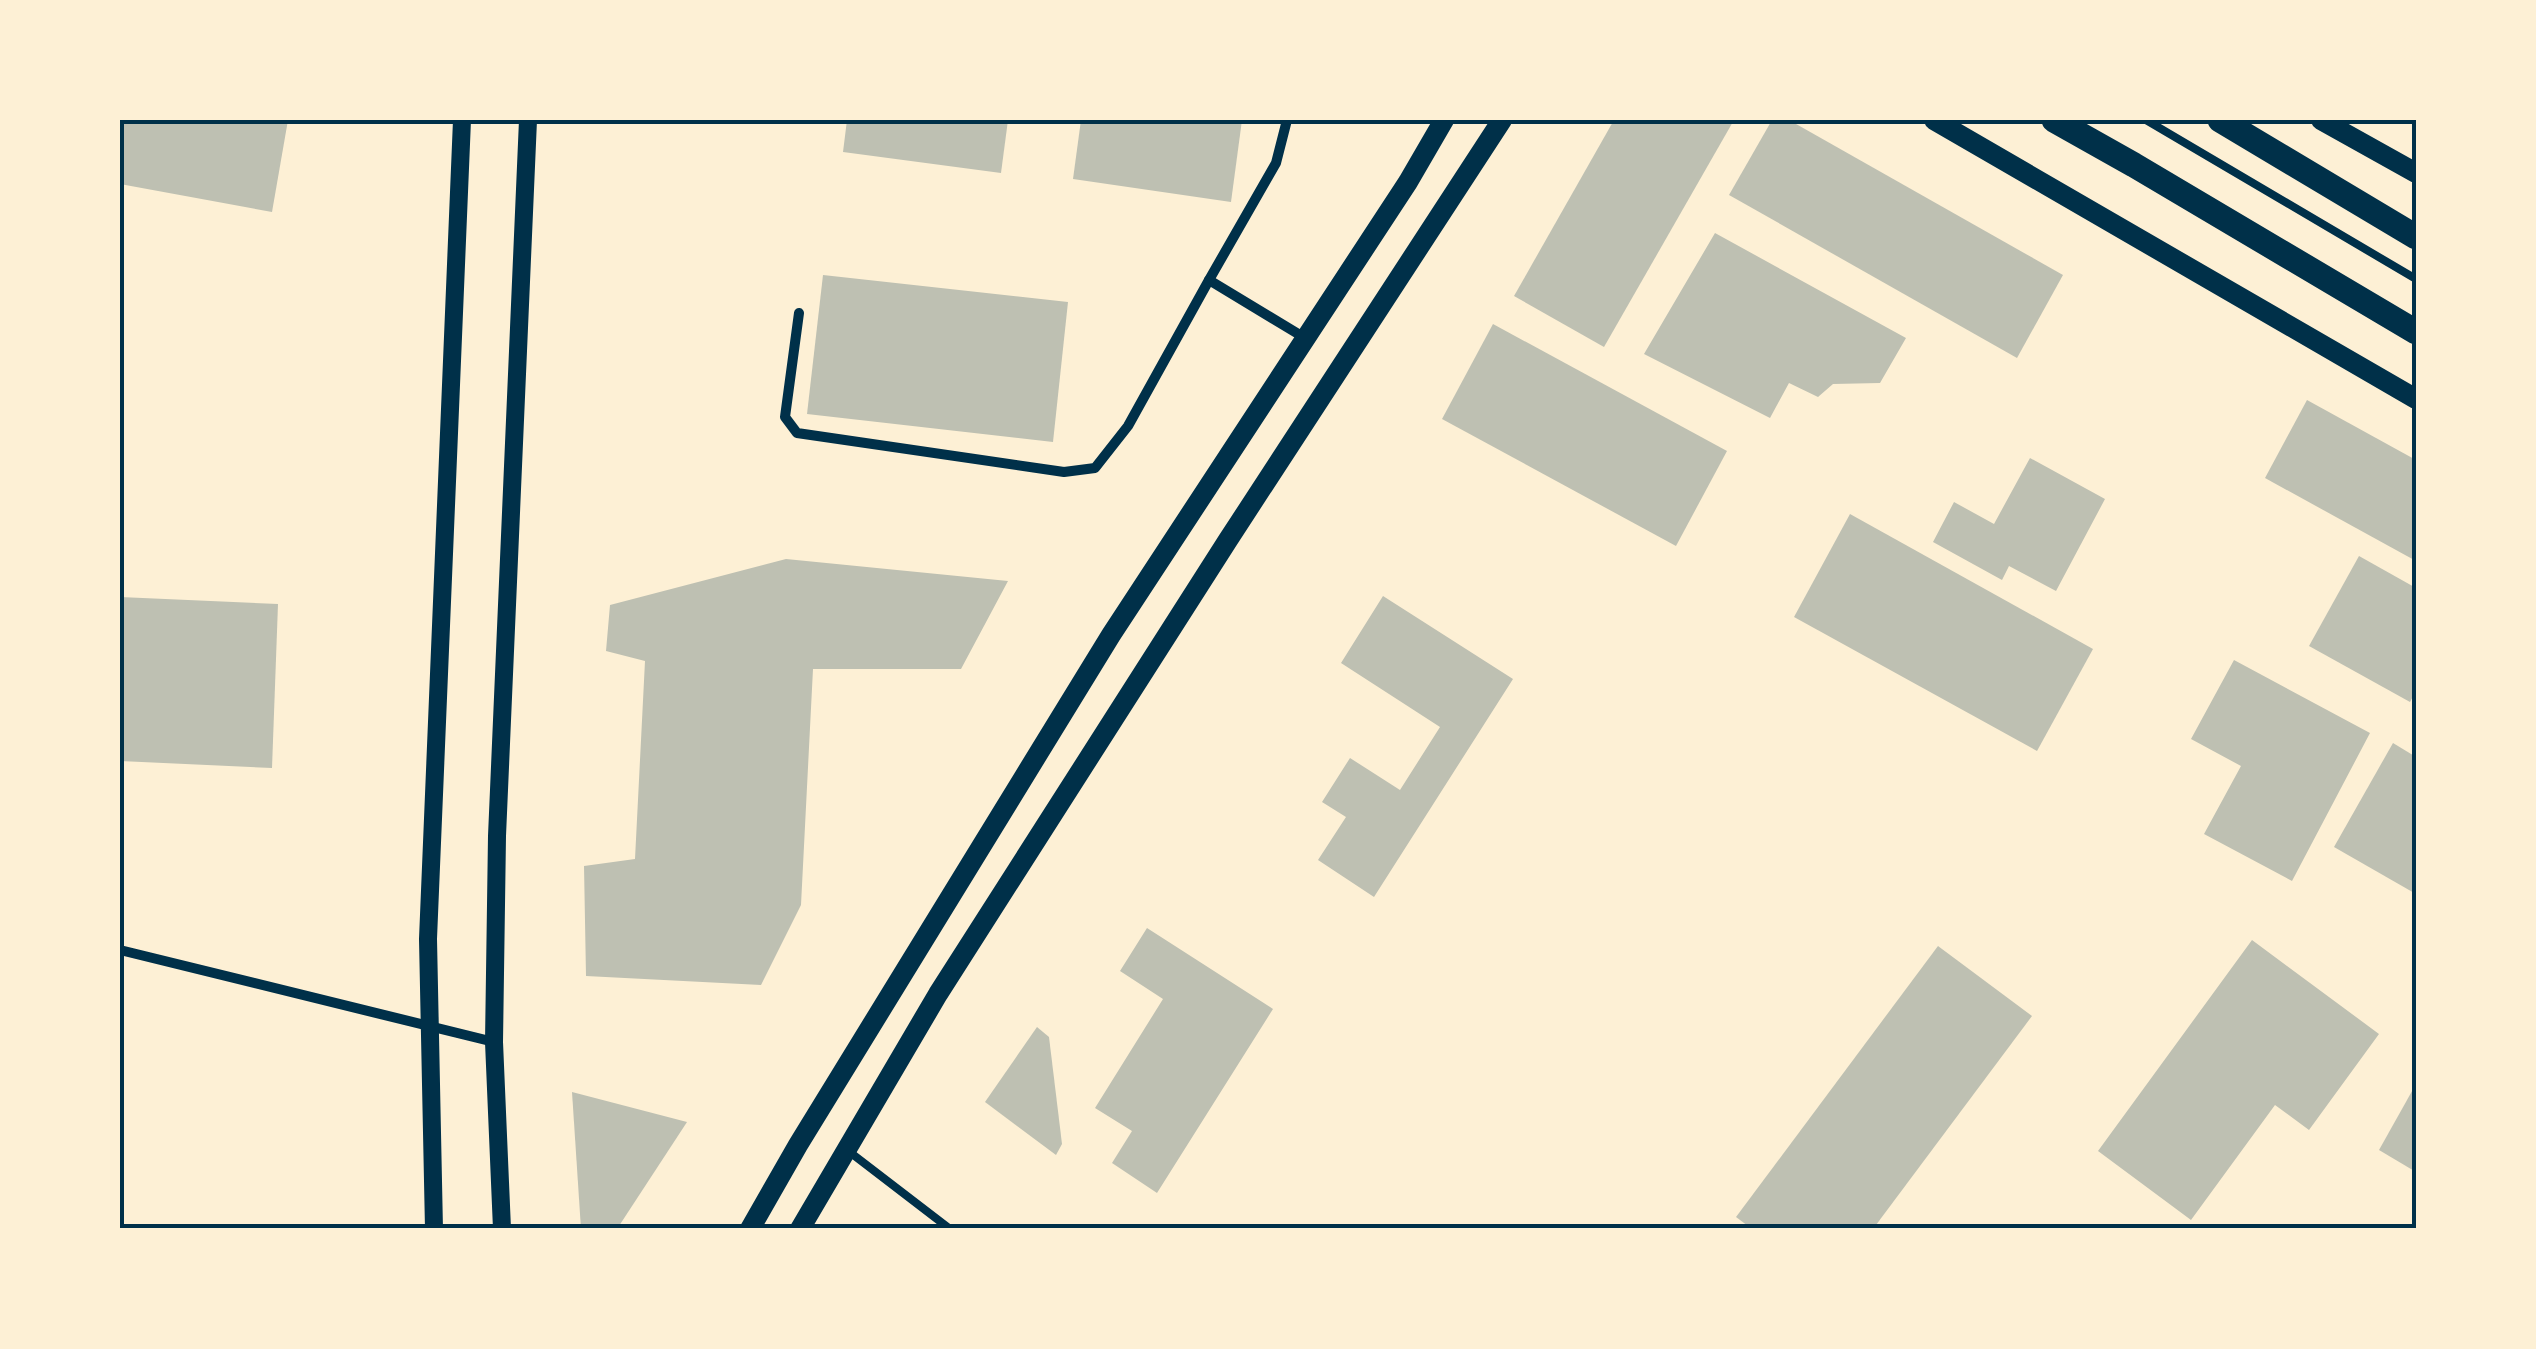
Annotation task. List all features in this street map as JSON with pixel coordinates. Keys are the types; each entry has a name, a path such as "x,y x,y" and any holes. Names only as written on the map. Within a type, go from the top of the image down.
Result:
{"main road":[{"path":"750,1229 1110,635 1408,182 1444,120"},
{"path":"800,1229 938,994 1502,120"},
{"path":"1934,120 2416,399"},
{"path":"2054,120 2416,332"},
{"path":"2220,120 2416,238"},
{"path":"2321,120 2416,173"}],"street":[{"path":"434,1229 428,939 462,120"},
{"path":"502,1229 494,1042 496,836 528,120"},
{"path":"799,312 785,417 797,433 1064,472 1095,468 1128,426 1276,163 1287,120"},
{"path":"1209,280 1305,338"},
{"path":"120,950 494,1042"}],"lane":[{"path":"2146,120 2416,280"},
{"path":"847,1150 950,1229"}],"building":[{"path":"120,120 288,120 272,212 120,184"},
{"path":"847,120 1008,120 1001,173 843,152"},
{"path":"1081,120 1242,120 1231,202 1073,179"},
{"path":"1614,120 1734,120 1604,347 1514,296"},
{"path":"1772,120 1789,120 2063,275 2017,358 1729,195"},
{"path":"1715,233 1906,338 1880,383 1833,384 1818,397 1789,383 1770,418 1644,354"},
{"path":"823,275 1068,302 1053,442 807,414"},
{"path":"1493,324 1727,451 1676,546 1442,419"},
{"path":"2307,400 2416,460 2416,561 2265,478"},
{"path":"2030,458 2105,499 2056,591 2009,566 2002,580 1933,542 1954,502 1994,524"},
{"path":"1850,514 2093,649 2037,751 1794,617"},
{"path":"2359,556 2416,588 2416,691 2410,702 2309,646"},
{"path":"786,559 1008,581 961,669 813,669 801,905 761,985 586,976 584,866 635,859 645,661 606,651 610,605"},
{"path":"1383,596 1513,679 1374,897 1318,860 1346,817 1322,802 1350,758 1400,790 1440,727 1341,663"},
{"path":"120,597 278,604 272,768 120,761"},
{"path":"2234,660 2370,733 2292,881 2204,834 2241,766 2191,739"},
{"path":"2393,743 2416,757 2416,894 2334,847"},
{"path":"1147,928 1273,1009 1157,1193 1112,1163 1132,1131 1095,1108 1163,999 1120,971"},
{"path":"2252,940 2379,1034 2309,1130 2275,1105 2191,1220 2098,1151"},
{"path":"1938,946 2032,1016 1873,1229 1752,1229 1736,1217"},
{"path":"1037,1027 1049,1037 1062,1144 1056,1155 985,1102"},
{"path":"2416,1084 2416,1172 2379,1150"},
{"path":"572,1092 687,1122 617,1229 581,1229"}]}
